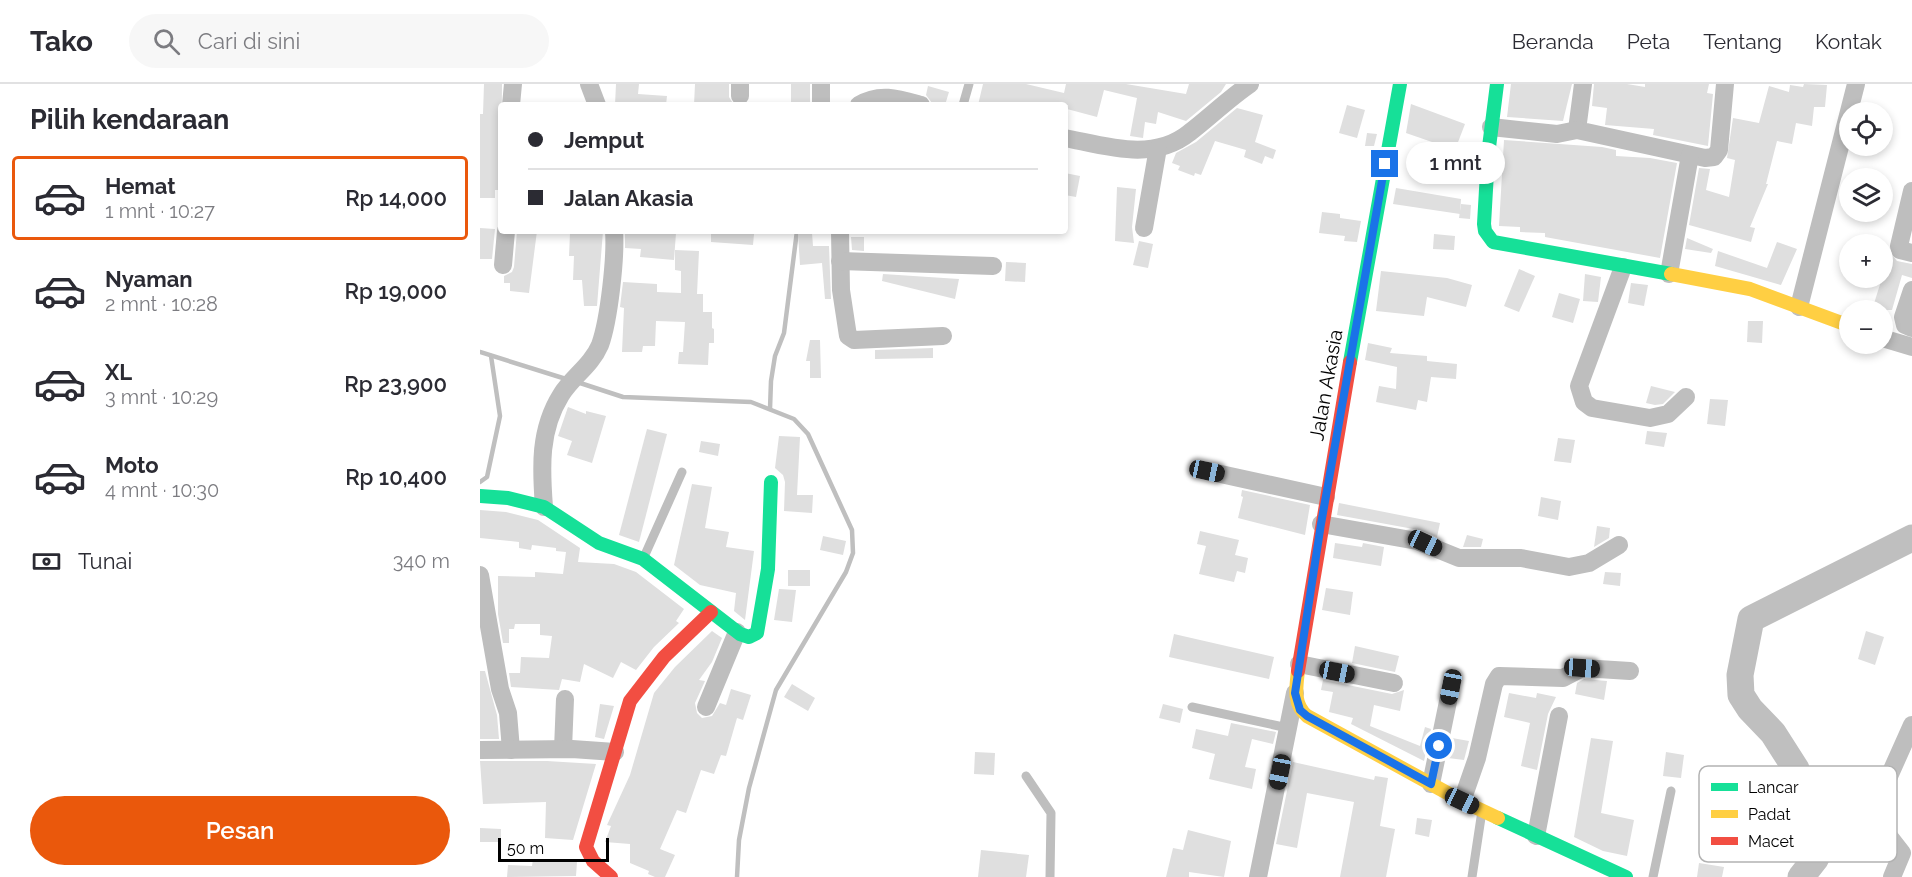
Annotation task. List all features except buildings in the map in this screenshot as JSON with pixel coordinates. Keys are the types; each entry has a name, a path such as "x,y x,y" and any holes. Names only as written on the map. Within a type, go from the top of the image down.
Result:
{"street":[{"path":"511,102 513,84"},
{"path":"589,84 596,102"},
{"path":"821,84 821,102"},
{"path":"1068,139 1118,148 1158,148 1187,135 1227,99 1250,84"},
{"name":"Jalan Akasia","path":"1295,693 1321,524 1400,84"},
{"path":"1497,84 1491,127 1484,224 1485,231 1492,242 1741,287 1839,322"},
{"path":"1577,130 1583,84"},
{"path":"1491,127 1557,134 1577,130 1710,158 1717,154 1725,84"},
{"path":"1799,307 1856,84"},
{"path":"865,102 876,97 893,97 910,102"},
{"path":"1144,228 1158,148"},
{"path":"1669,274 1690,155"},
{"path":"1912,191 1899,246 1900,250 1912,253"},
{"path":"503,265 506,234"},
{"path":"544,507 541,463 544,437 561,395 591,362 605,326 615,248 614,234"},
{"path":"840,234 845,330 848,336 854,340 943,336"},
{"path":"840,261 993,266"},
{"path":"1623,267 1579,386 1580,395 1592,408 1650,418 1668,414 1686,397"},
{"path":"1912,290 1903,317 1905,325 1912,328"},
{"path":"1893,341 1912,347"},
{"path":"1207,471 1326,497"},
{"path":"480,496 508,498 544,507 599,543 643,559 737,632 749,638 757,633 768,569 771,482"},
{"path":"1321,524 1417,541 1459,558 1521,558 1569,567 1589,563 1619,545"},
{"path":"480,575 500,689 508,713 510,750"},
{"path":"611,877 592,861 586,847 630,701 664,657 711,612"},
{"path":"706,707 737,632"},
{"path":"1299,664 1394,683"},
{"path":"1462,801 1477,758 1494,684 1499,676 1563,678 1582,668 1630,671"},
{"path":"1431,784 1451,687"},
{"path":"1258,877 1295,693"},
{"path":"1295,693 1300,710 1307,716 1462,801 1626,877"},
{"path":"563,749 565,699"},
{"path":"1536,836 1560,716"},
{"path":"1894,766 1912,725"},
{"path":"480,750 563,749 615,752"},
{"path":"1892,877 1902,853 1897,847"}],"lane":[{"path":"964,102 969,84"},
{"path":"643,559 682,472"},
{"path":"1192,707 1288,728"},
{"path":"1026,776 1051,813 1050,877"},
{"path":"1653,877 1671,791"},
{"path":"1472,877 1482,811"}],"waterway":[{"path":"770,409 771,381 775,356 784,333 797,234"},
{"path":"480,352 566,379"},
{"path":"480,482 487,477 500,416 491,356"},
{"path":"577,382 623,397 751,402 794,419 808,434 852,530 853,553 846,572 776,690 749,788 739,840 737,877"},
{"path":"1794,766 1773,733 1750,709 1741,695 1740,675 1751,619 1912,538"},
{"path":"1801,877 1813,862"}],"traffic: fast":[{"path":"1350,362 1400,84"},
{"path":"1497,84 1488,155 1484,224 1485,231 1493,242 1671,274"},
{"path":"480,496 508,498 544,507 599,543 643,559 740,634 749,637 757,633 768,569 771,482"},
{"path":"1498,818 1626,877"}],"traffic: slow":[{"path":"1671,274 1750,289 1839,322"},
{"path":"1298,671 1297,701 1307,716 1462,801 1498,818"}],"traffic: jam":[{"path":"1298,671 1350,362"},
{"path":"611,877 593,861 586,847 630,701 664,657 711,612"}],"route":[{"path":"1385,164 1321,524 1295,693 1300,710 1307,716 1431,784 1439,746"}]}
